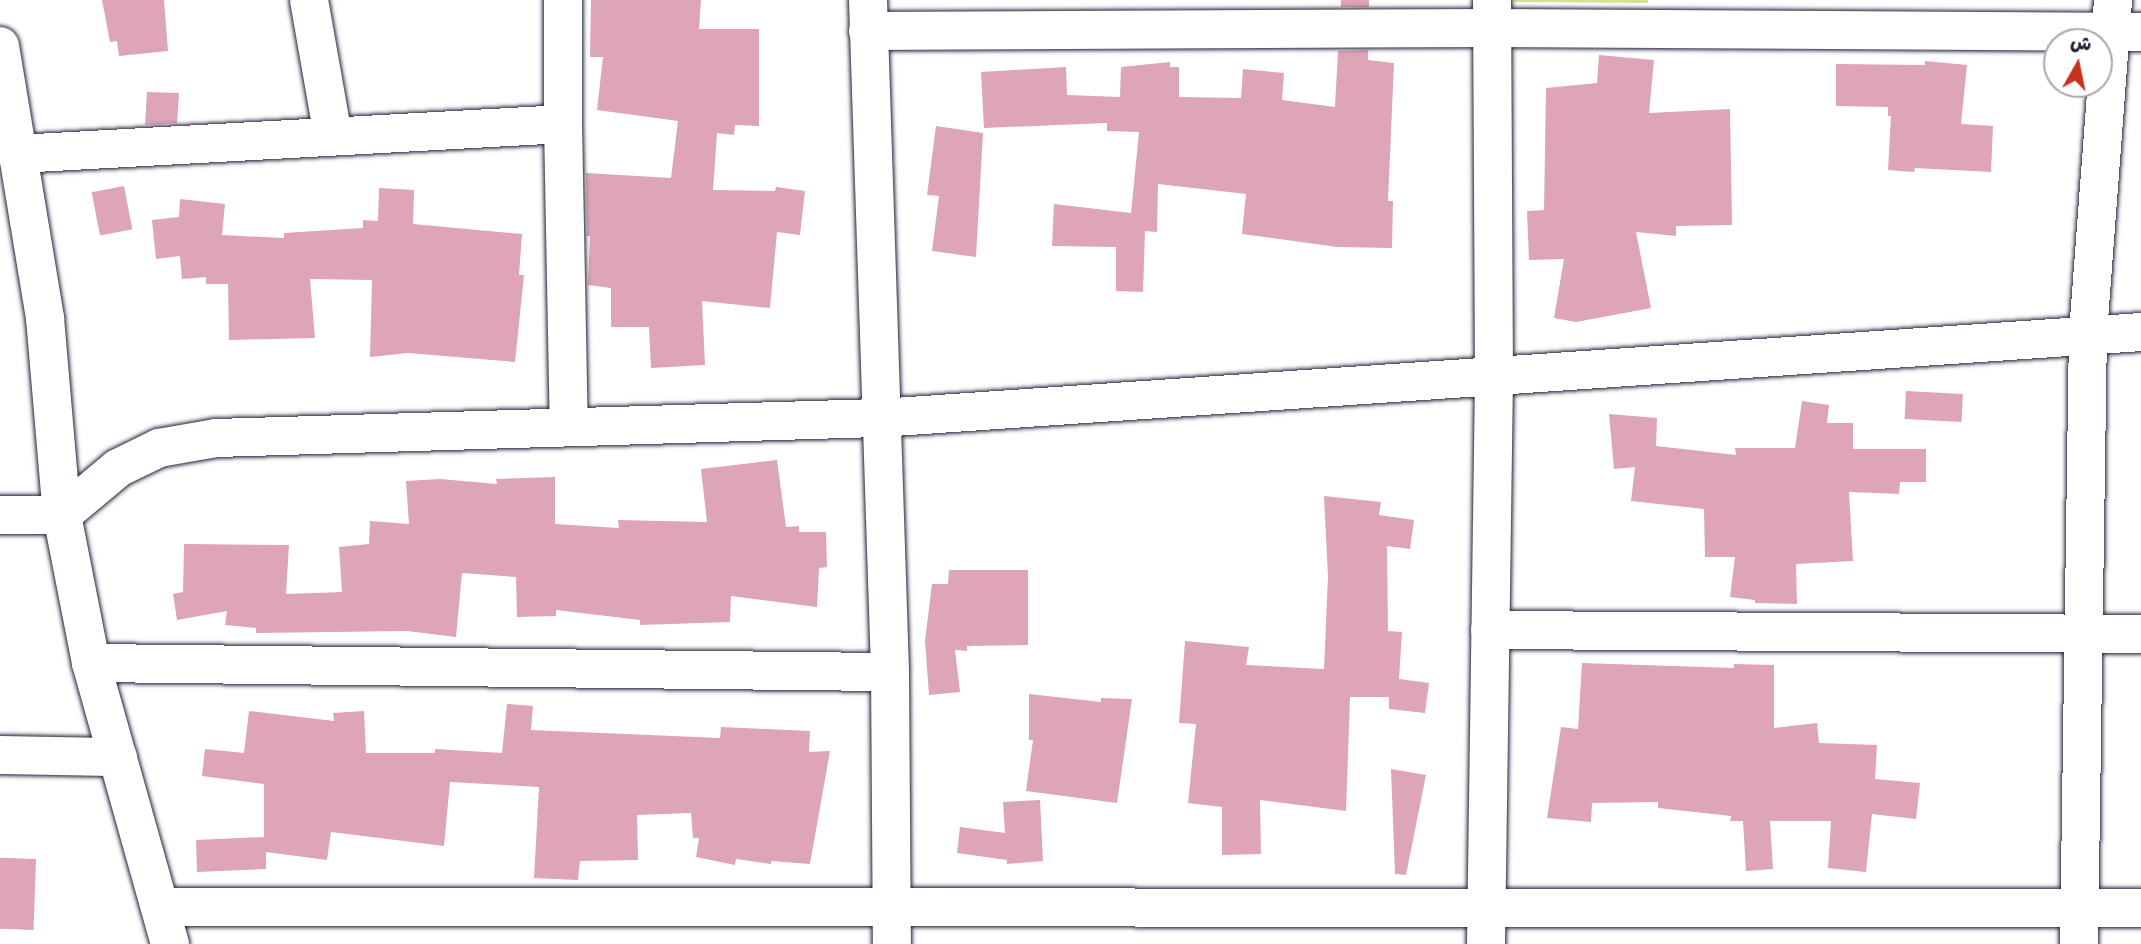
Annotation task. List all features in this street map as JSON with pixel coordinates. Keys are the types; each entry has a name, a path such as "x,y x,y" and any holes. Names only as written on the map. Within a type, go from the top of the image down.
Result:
{"street":[{"path":"309,0 333,136"},
{"path":"563,0 569,425"},
{"path":"1487,927 1494,375 1492,14"},
{"path":"892,944 890,672 868,16 1492,14 2122,21 2088,333 2079,926"},
{"path":"0,46 17,154 15,235 45,318 62,515 91,663 163,907 170,944"},
{"path":"17,154 563,124"},
{"path":"0,515 62,515 118,468 159,448 216,438 569,425 880,418 2088,333 2141,332"},
{"path":"1490,630 2141,634"},
{"path":"91,663 890,672"},
{"path":"0,755 118,757"},
{"path":"163,907 892,905 1487,927 2079,926 2141,908"}],"green space":[{"path":"1648,0 1648,3 1514,2"}],"building":[{"path":"102,0 164,0 168,51 119,56 117,41 110,42"},
{"path":"591,0 701,0 699,29 759,29 759,126 735,125 734,135 717,133 713,190 775,191 776,187 805,191 800,235 777,232 770,308 702,301 705,365 651,368 649,327 611,327 611,288 588,285 590,236 587,236 586,173 671,178 678,121 597,110 603,57 590,57"},
{"path":"1341,0 1369,0 1369,7 1341,7"},
{"path":"1368,50 1368,60 1394,63 1388,201 1393,201 1392,248 1337,247 1242,234 1246,194 1158,184 1157,232 1145,231 1143,292 1116,291 1116,247 1052,246 1054,204 1131,213 1139,132 1107,131 1107,123 984,128 981,72 1066,67 1067,95 1120,97 1121,67 1170,62 1170,67 1179,67 1179,97 1241,98 1243,69 1284,73 1282,100 1335,107 1338,51"},
{"path":"1599,55 1654,60 1649,113 1730,109 1732,225 1676,226 1676,236 1636,232 1651,308 1576,322 1554,318 1564,259 1529,260 1527,211 1544,210 1546,88 1597,83"},
{"path":"1925,61 1967,65 1961,124 1993,126 1991,172 1915,168 1914,172 1888,170 1891,116 1888,116 1888,107 1836,106 1836,64 1925,65"},
{"path":"147,92 179,93 177,123 145,125"},
{"path":"936,126 983,133 976,257 932,251 939,196 927,195"},
{"path":"124,186 132,229 100,235 92,192"},
{"path":"379,188 414,190 413,224 522,234 519,275 524,275 515,362 408,353 370,357 372,280 310,279 315,338 229,340 228,284 206,284 206,277 182,279 180,256 156,259 152,220 179,217 180,199 225,204 222,235 284,238 284,233 363,228 363,220 378,221"},
{"path":"1906,391 1963,394 1961,422 1905,419"},
{"path":"1802,401 1829,405 1827,423 1853,423 1853,449 1926,449 1926,482 1900,482 1899,494 1849,492 1853,561 1796,564 1797,604 1755,603 1755,600 1730,597 1735,557 1705,557 1704,509 1631,501 1635,467 1614,469 1609,414 1657,418 1656,446 1736,455 1735,448 1795,448"},
{"path":"777,460 786,527 799,526 799,532 826,532 827,567 819,568 817,607 731,596 730,622 640,625 640,620 556,610 556,616 517,617 516,577 462,573 456,637 407,631 256,633 256,628 225,625 227,611 177,620 173,594 183,592 184,544 289,545 286,594 342,592 339,547 369,544 370,521 409,524 406,481 440,479 497,484 496,479 555,477 555,524 619,528 618,520 707,522 701,469"},
{"path":"1324,496 1381,502 1379,515 1414,520 1410,549 1387,546 1388,631 1402,632 1399,679 1429,683 1425,713 1389,709 1389,697 1350,697 1346,811 1260,800 1261,854 1222,855 1222,807 1188,803 1196,724 1179,723 1185,641 1249,647 1246,665 1324,669 1328,576"},
{"path":"949,570 1028,570 1028,645 967,646 967,651 955,650 960,692 929,695 925,641 932,584 948,584"},
{"path":"1582,663 1734,668 1734,664 1774,665 1774,728 1817,723 1819,743 1877,745 1875,779 1920,783 1916,819 1872,814 1866,872 1828,868 1831,821 1770,821 1773,869 1746,871 1743,821 1730,821 1731,816 1658,808 1658,802 1592,803 1591,822 1547,818 1561,727 1578,729"},
{"path":"1029,694 1101,702 1101,698 1132,699 1117,803 1026,791 1033,740 1029,740"},
{"path":"507,704 533,706 531,730 720,738 721,727 810,731 809,752 830,751 810,864 771,861 771,864 736,859 735,865 696,857 699,838 693,838 691,813 637,815 638,860 580,861 578,880 534,878 539,787 450,782 444,846 331,832 327,860 266,852 266,869 197,872 196,840 264,837 264,784 202,776 205,749 244,753 249,711 334,721 333,713 364,711 366,753 435,753 435,749 502,753"},
{"path":"1391,769 1426,775 1406,875 1395,874"},
{"path":"1040,800 1043,861 1007,864 1007,860 957,853 960,827 1005,833 1003,802"},
{"path":"0,858 36,859 34,930 0,929"}]}
